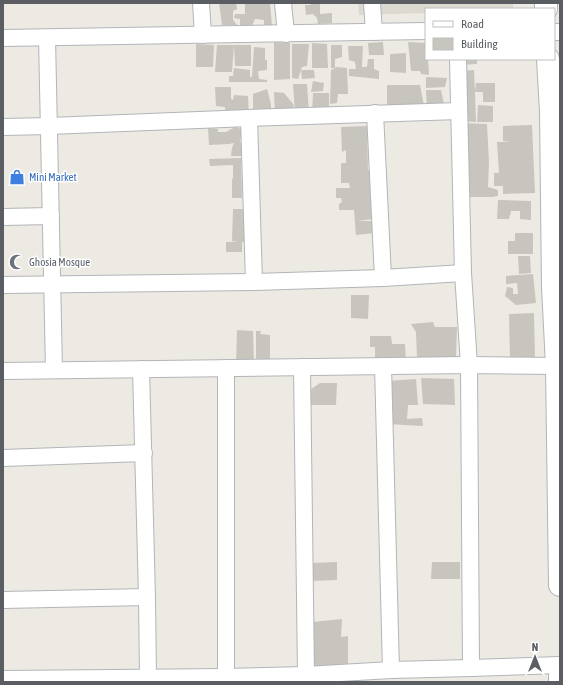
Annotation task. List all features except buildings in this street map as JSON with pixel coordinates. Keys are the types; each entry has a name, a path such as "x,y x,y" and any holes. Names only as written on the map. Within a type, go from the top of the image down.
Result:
{"main road":[{"path":"548,60 555,110 559,366 560,584"},
{"path":"560,676 560,682"}],"street":[{"path":"200,3 203,35"},
{"path":"283,3 286,34"},
{"path":"372,3 374,32"},
{"path":"3,38 425,32"},
{"path":"47,38 54,370"},
{"path":"458,60 463,273 469,365 471,668"},
{"path":"3,127 459,111"},
{"path":"375,113 384,278"},
{"path":"249,118 254,282"},
{"path":"3,217 51,216"},
{"path":"3,285 254,282 384,278 463,273"},
{"path":"3,371 469,365 559,366"},
{"path":"383,366 391,670"},
{"path":"302,367 306,675"},
{"path":"226,368 226,677"},
{"path":"141,369 148,678"},
{"path":"3,458 144,453"},
{"path":"3,600 147,597"},
{"path":"3,679 306,675 391,670 560,664"}],"shaded area":[{"path":"358,3 513,3 513,8 425,8 425,13 359,15"}],"place":[{"name":"Mini Market","path":"17,177"},
{"name":"Ghosia Mosque","path":"17,262"}]}
